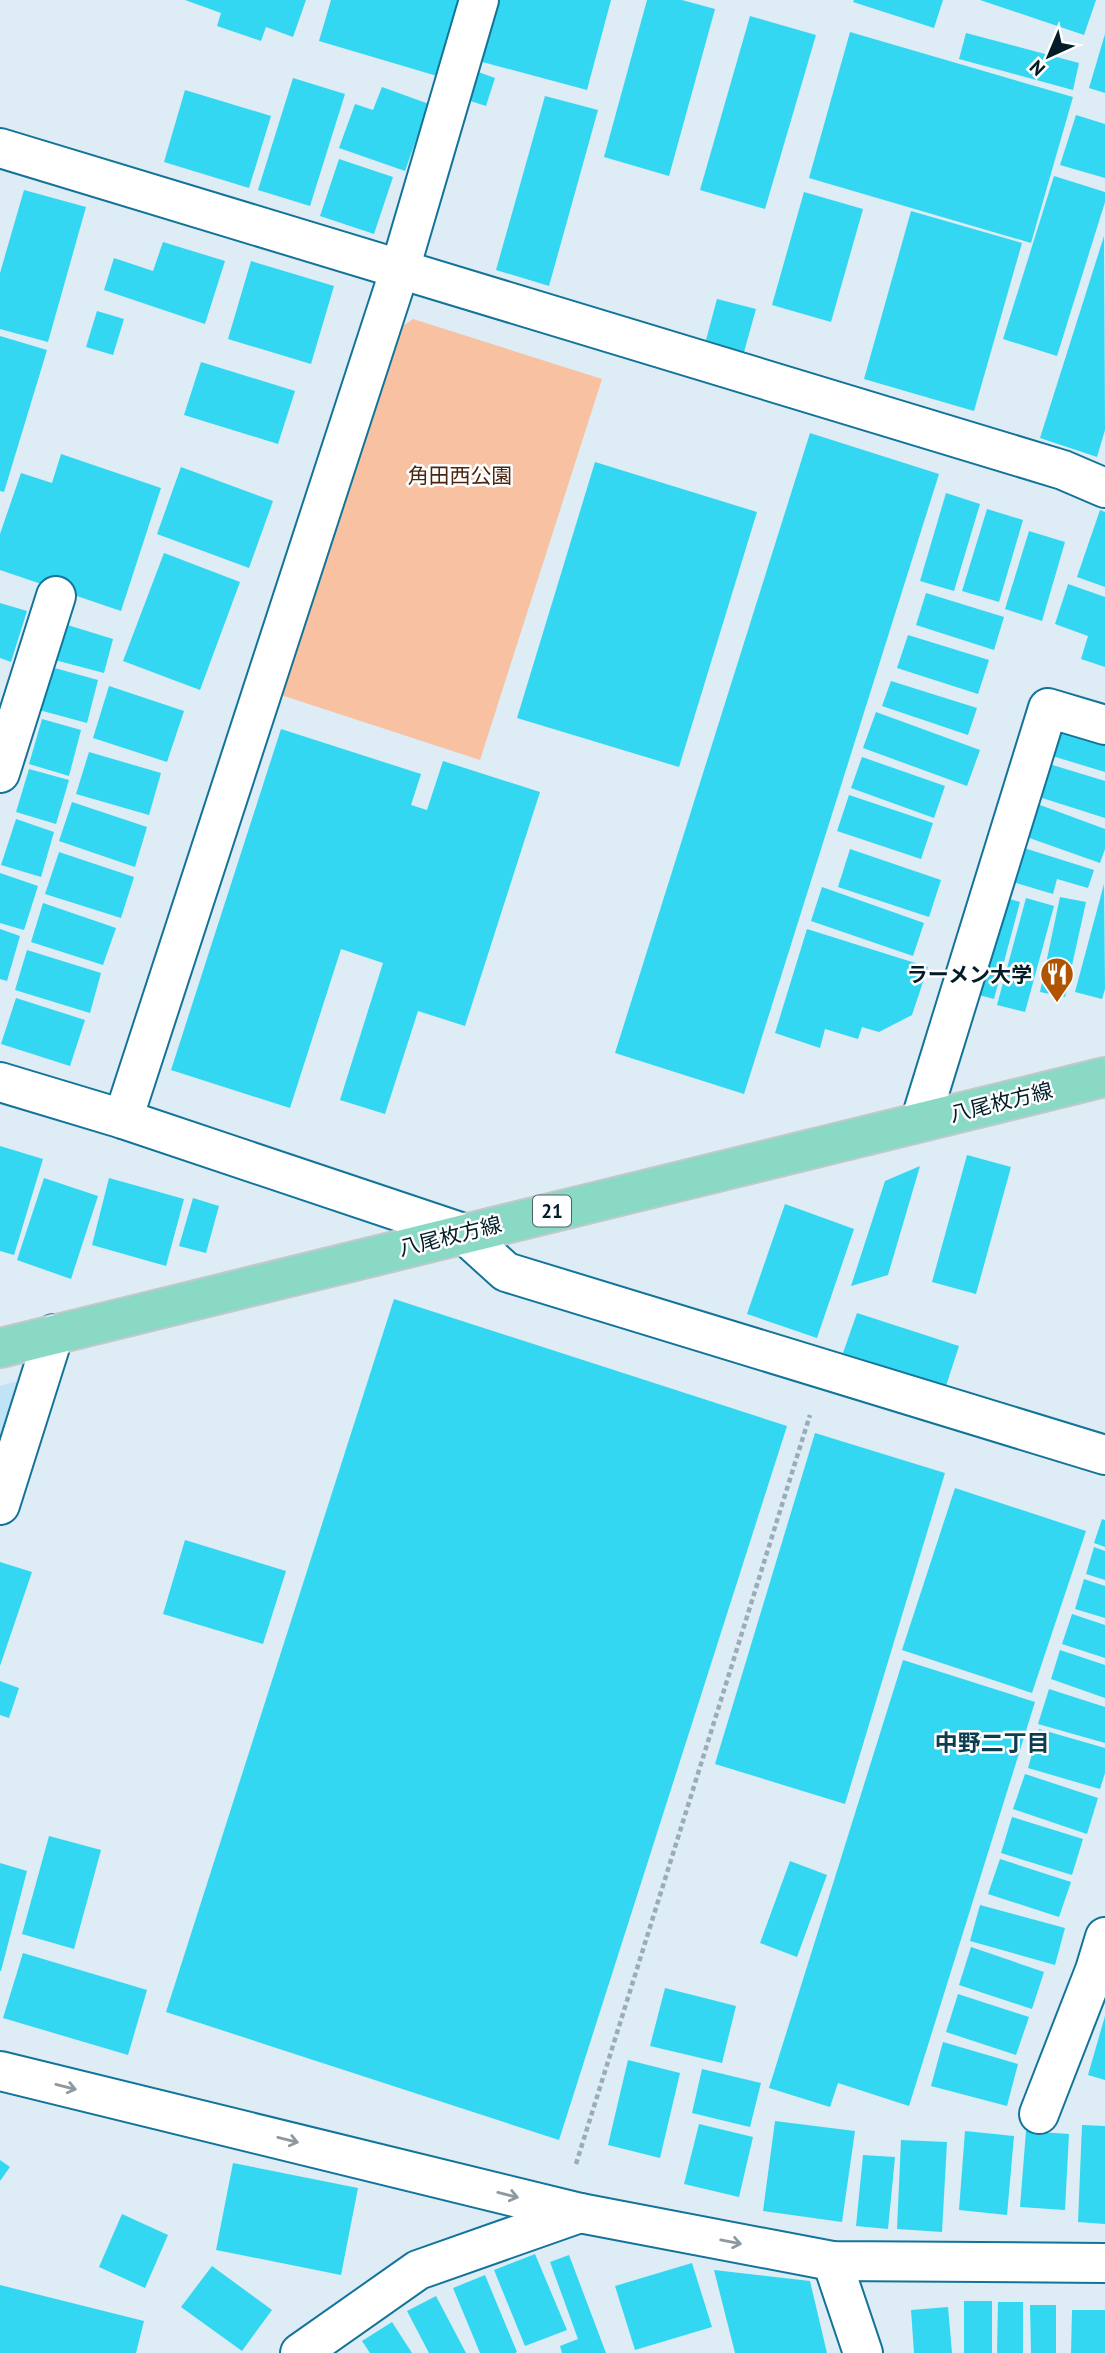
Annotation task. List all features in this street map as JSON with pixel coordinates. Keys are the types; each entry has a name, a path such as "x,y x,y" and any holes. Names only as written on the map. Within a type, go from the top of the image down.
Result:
{"main road":[{"name":"八尾枚方線","path":"0,1348 1105,1077"}],"street":[{"path":"123,1119 400,269 479,0"},
{"path":"0,148 1063,470 1105,488"},
{"path":"0,774 55,596"},
{"path":"920,1122 1048,708 1105,725"},
{"path":"0,1082 123,1119 463,1233 506,1272 1105,1455"},
{"path":"0,1506 54,1334"},
{"path":"1039,2114 1102,1959"},
{"path":"0,2071 571,2211 832,2261 1105,2263"},
{"path":"300,2353 418,2270 571,2211"},
{"path":"832,2261 863,2353"}],"path":[{"path":"571,2211 824,1369"}],"shaded area":[{"path":"25,1379 0,1460 0,1386"}],"green space":[{"name":"角田西公園","path":"413,319 602,379 480,760 278,694 394,332"}],"building":[{"path":"185,0 306,0 293,37 266,27 261,41 217,26 221,13"},
{"path":"331,0 459,0 437,76 319,41"},
{"path":"491,0 611,0 587,90 475,60"},
{"path":"647,0 682,0 715,9 669,176 604,157"},
{"path":"943,0 934,28 853,2"},
{"path":"980,0 1096,0 1084,35"},
{"path":"750,16 816,35 765,209 700,190"},
{"path":"850,32 1073,97 1031,243 809,178"},
{"path":"966,33 1079,63 1073,90 959,59"},
{"path":"1105,34 1105,93 1089,88"},
{"path":"467,68 495,78 486,106 458,97"},
{"path":"293,78 345,94 310,206 258,190"},
{"path":"382,87 429,104 405,171 339,148 355,104 373,110"},
{"path":"185,90 271,116 249,188 164,162"},
{"path":"545,96 598,110 549,286 496,270"},
{"path":"1076,115 1105,124 1105,178 1060,165"},
{"path":"339,159 393,177 374,234 320,216"},
{"path":"1054,176 1105,192 1105,202 1057,356 1003,339"},
{"path":"24,190 86,207 48,342 0,329 0,273"},
{"path":"804,192 863,209 831,322 772,305"},
{"path":"911,211 1022,243 974,411 864,379"},
{"path":"1104,236 1105,430 1097,457 1040,438"},
{"path":"163,242 225,261 205,324 104,290 114,258 153,271"},
{"path":"251,261 334,286 311,364 228,339"},
{"path":"717,299 756,309 744,352 706,340"},
{"path":"97,311 124,319 113,355 86,347"},
{"path":"0,336 47,350 4,492 0,491"},
{"path":"201,362 295,391 278,444 184,415"},
{"path":"810,433 939,474 744,1094 615,1053"},
{"path":"61,454 161,488 121,611 0,570 0,534 21,473 52,483"},
{"path":"595,462 757,512 679,767 517,718"},
{"path":"181,467 273,501 249,568 157,534"},
{"path":"946,493 980,504 954,591 920,581"},
{"path":"987,509 1023,520 999,602 962,591"},
{"path":"1100,510 1105,512 1105,587 1077,577"},
{"path":"1029,531 1065,542 1042,621 1005,609"},
{"path":"164,553 240,582 200,690 123,661"},
{"path":"1068,584 1105,597 1105,667 1081,659 1088,636 1055,624"},
{"path":"926,593 1004,617 994,650 916,625"},
{"path":"0,603 27,611 11,662 0,658"},
{"path":"61,623 113,639 104,673 51,659"},
{"path":"908,635 989,660 978,694 897,668"},
{"path":"51,667 98,680 87,723 39,710"},
{"path":"891,681 977,708 968,735 882,706"},
{"path":"109,686 184,711 167,762 93,738"},
{"path":"876,712 980,750 967,786 863,748"},
{"path":"42,719 81,730 69,776 29,764"},
{"path":"1059,722 1105,736 1105,772 1049,755"},
{"path":"281,729 421,774 411,805 427,810 443,761 540,792 465,1026 418,1011 385,1114 340,1100 383,963 341,949 290,1108 171,1070"},
{"path":"89,752 161,773 149,815 76,794"},
{"path":"862,757 945,786 934,818 851,788"},
{"path":"1046,763 1105,781 1105,818 1036,796"},
{"path":"29,769 69,780 56,824 16,812"},
{"path":"849,795 933,823 921,859 837,831"},
{"path":"72,802 147,827 135,867 59,841"},
{"path":"1032,802 1105,829 1105,849 1100,863 1021,835"},
{"path":"16,819 54,832 41,877 1,865"},
{"path":"1024,848 1094,870 1088,888 1057,879 1053,894 1013,882"},
{"path":"850,849 941,880 929,917 838,887"},
{"path":"59,852 134,877 121,918 45,894"},
{"path":"0,873 38,886 24,930 0,923"},
{"path":"1104,884 1105,989 1102,999 1075,992"},
{"path":"822,887 924,923 913,956 811,921"},
{"path":"997,895 1020,902 994,999 971,993"},
{"path":"1060,897 1086,902 1065,997 1040,992"},
{"path":"1026,898 1054,906 1025,1012 997,1005"},
{"path":"43,903 116,928 103,965 31,942"},
{"path":"0,929 20,936 7,981 0,979"},
{"path":"807,929 928,967 912,1015 879,1032 862,1027 858,1039 825,1029 820,1048 775,1033"},
{"path":"27,950 101,973 90,1013 15,990"},
{"path":"16,998 85,1020 70,1066 1,1044"},
{"path":"0,1146 43,1159 14,1255 0,1251"},
{"path":"967,1155 1011,1167 976,1294 932,1282"},
{"path":"920,1166 888,1275 851,1286 885,1181"},
{"path":"44,1178 98,1196 71,1279 17,1260"},
{"path":"109,1178 184,1199 166,1266 92,1245"},
{"path":"193,1198 219,1206 206,1253 179,1246"},
{"path":"785,1204 854,1229 817,1338 747,1314"},
{"path":"394,1299 787,1426 559,2140 166,2012"},
{"path":"857,1313 959,1346 946,1386 843,1353"},
{"path":"815,1433 945,1473 845,1804 715,1764"},
{"path":"955,1488 1086,1531 1032,1693 902,1650"},
{"path":"1102,1519 1105,1520 1105,1547 1094,1543"},
{"path":"185,1540 286,1571 263,1644 163,1614"},
{"path":"1094,1547 1105,1551 1105,1580 1086,1574"},
{"path":"0,1562 32,1572 0,1666"},
{"path":"1084,1579 1105,1586 1105,1618 1075,1609"},
{"path":"1072,1614 1105,1625 1105,1658 1062,1644"},
{"path":"1060,1650 1105,1665 1105,1698 1051,1679"},
{"path":"903,1660 1035,1702 909,2106 838,2083 830,2107 769,2088"},
{"path":"0,1681 19,1688 9,1718 0,1715"},
{"path":"1049,1689 1105,1707 1105,1743 1038,1724"},
{"path":"1039,1729 1105,1748 1105,1773 1100,1789 1028,1768"},
{"path":"1025,1774 1098,1798 1087,1834 1013,1809"},
{"path":"1012,1817 1083,1839 1072,1875 1001,1853"},
{"path":"49,1836 101,1850 74,1949 22,1934"},
{"path":"1000,1859 1071,1882 1059,1917 988,1894"},
{"path":"790,1861 827,1875 797,1957 760,1943"},
{"path":"0,1863 27,1871 1,1971 0,1971"},
{"path":"980,1905 1065,1928 1055,1965 970,1941"},
{"path":"971,1947 1044,1972 1032,2009 959,1985"},
{"path":"23,1953 147,1990 128,2055 3,2018"},
{"path":"665,1988 736,2006 722,2063 650,2046"},
{"path":"958,1994 1029,2017 1016,2055 946,2032"},
{"path":"1105,2016 1105,2080 1088,2075"},
{"path":"943,2042 1018,2064 1007,2106 931,2086"},
{"path":"628,2060 680,2073 660,2158 608,2145"},
{"path":"702,2069 761,2083 750,2127 692,2113"},
{"path":"775,2121 855,2131 842,2222 763,2211"},
{"path":"699,2124 753,2137 739,2197 684,2184"},
{"path":"1082,2125 1105,2126 1105,2224 1078,2222"},
{"path":"965,2131 1014,2136 1007,2215 959,2210"},
{"path":"1026,2131 1069,2134 1065,2210 1020,2207"},
{"path":"901,2140 947,2142 942,2232 897,2229"},
{"path":"863,2155 895,2157 888,2229 856,2226"},
{"path":"0,2160 10,2167 0,2181"},
{"path":"233,2163 358,2188 341,2275 216,2250"},
{"path":"122,2214 168,2235 145,2288 99,2267"},
{"path":"535,2254 567,2330 525,2346 494,2270"},
{"path":"569,2255 606,2353 562,2353 560,2346 578,2339 550,2262"},
{"path":"692,2263 712,2327 635,2350 615,2286"},
{"path":"212,2266 272,2310 242,2351 181,2307"},
{"path":"714,2270 810,2281 827,2353 735,2353"},
{"path":"485,2275 517,2352 515,2353 480,2353 453,2288"},
{"path":"0,2285 144,2321 136,2353 0,2353"},
{"path":"436,2296 466,2353 429,2353 407,2311"},
{"path":"964,2301 992,2301 992,2353 964,2353"},
{"path":"998,2302 1023,2302 1023,2353 997,2353"},
{"path":"1030,2305 1056,2305 1056,2353 1031,2353"},
{"path":"948,2307 952,2353 914,2353 911,2310"},
{"path":"1072,2310 1105,2310 1105,2353 1071,2353"},
{"path":"392,2322 412,2353 370,2353 362,2341"}],"place":[{"name":"ラーメン大学","path":"1057,1004"}],"district":[{"name":"中野二丁目","path":"992,1742"}]}
